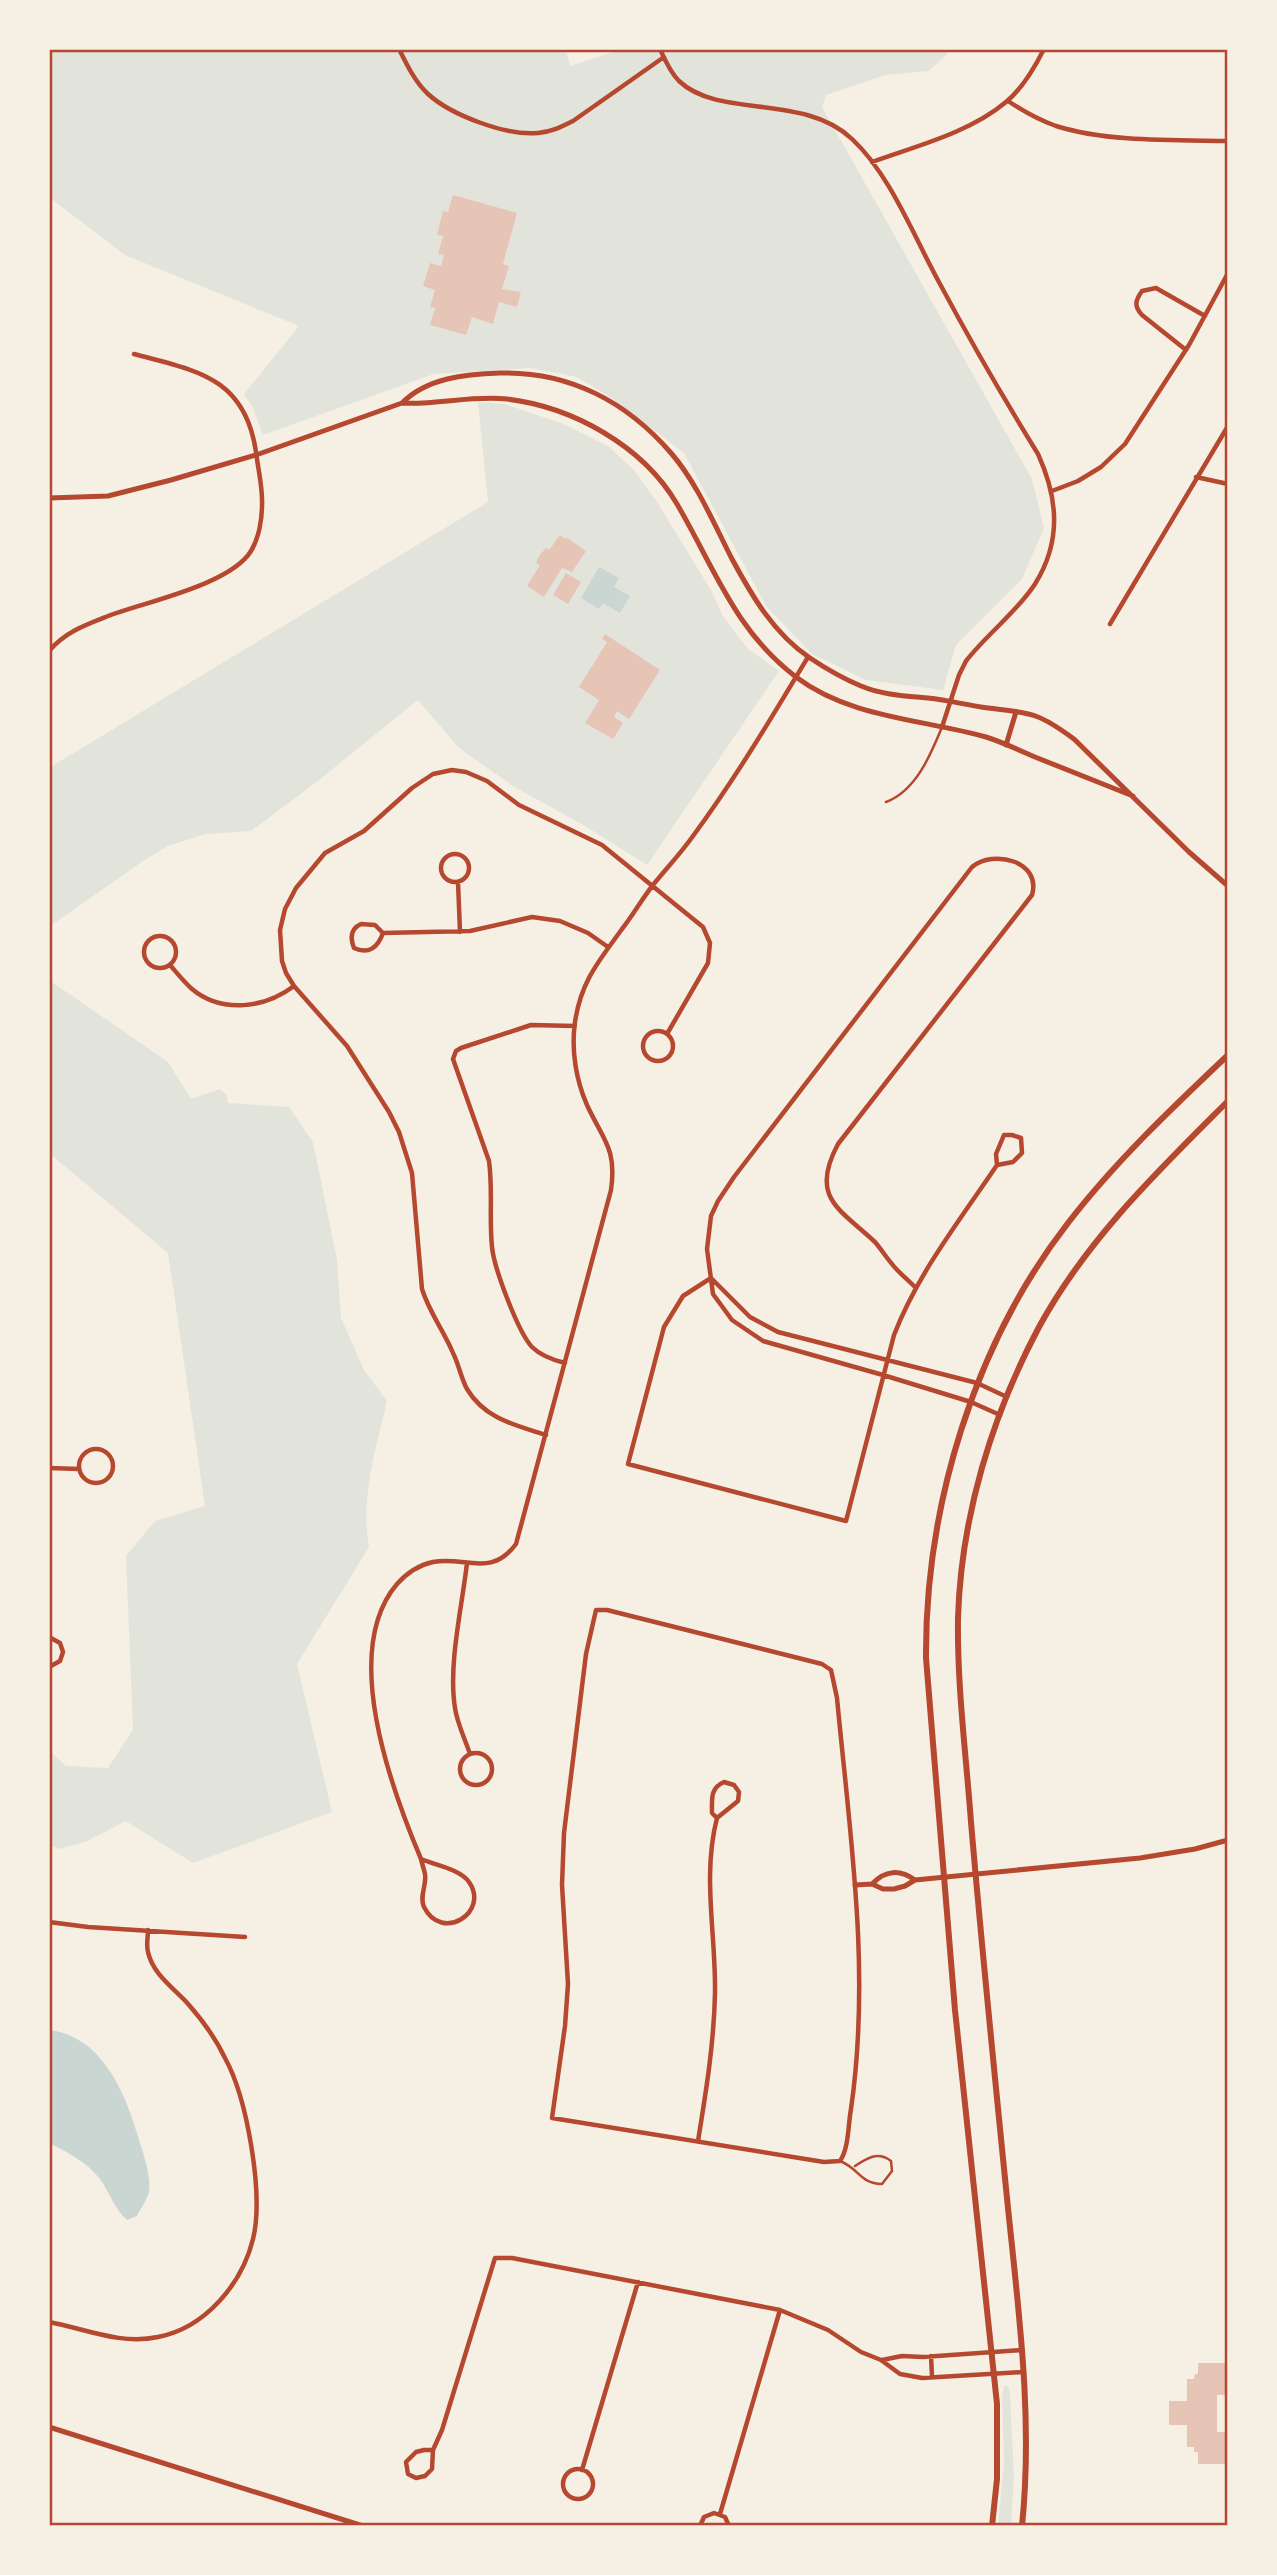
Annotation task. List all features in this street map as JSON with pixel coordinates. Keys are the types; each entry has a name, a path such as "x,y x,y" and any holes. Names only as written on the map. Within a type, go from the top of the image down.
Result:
{"main road":[{"path":"992,2526 998,2452 993,2352 954,2010 943,1878 926,1658 926,1617 931,1562 950,1469 977,1384 1035,1271 1068,1223 1132,1148 1228,1055"},
{"path":"1022,2526 1027,2449 1022,2350 975,1873 959,1669 958,1616 969,1523 990,1440 1040,1326 1091,1246 1153,1176 1228,1101"}],"street":[{"path":"399,49 411,74 427,93 446,108 461,117 510,131 534,134 558,129 573,121 664,57"},
{"path":"660,49 678,80 691,90 722,100 792,110 819,119 852,139 872,162 903,212 940,284 1038,454 1052,491 1054,532 1048,556 1035,584 966,661 942,727"},
{"path":"872,162 985,118 1008,101 1026,80 1044,49"},
{"path":"1008,101 1054,125 1079,132 1228,141"},
{"path":"1052,491 1079,481 1101,467 1125,444 1186,349 1228,273"},
{"path":"1186,349 1142,315 1136,308 1136,300 1142,291 1156,288 1205,316"},
{"path":"49,651 74,629 214,580 243,560 252,550 260,525 262,502 256,454 249,418 237,399 204,375 134,355"},
{"path":"49,498 108,496 256,454 402,402 415,390 442,380 477,374 525,373 587,388 641,423 672,454 685,472 749,589 774,626 808,657 861,686 895,695 951,700 1039,717 1074,739 1189,852 1228,886"},
{"path":"402,402 419,404 471,398 507,399 566,413 596,428 628,449 646,465 670,494 734,610 766,652 796,677 833,698 860,708 987,738 1133,796"},
{"path":"1110,624 1228,426"},
{"path":"1196,477 1228,484"},
{"path":"421,1858 469,1881 474,1893 473,1906 458,1923 445,1923 433,1917 424,1906 422,1895 426,1877 388,1772 373,1694 373,1633 390,1593 409,1573 434,1562 497,1562 508,1555 516,1544 611,1190 613,1174 611,1151 588,1106 579,1081 575,1026 582,988 652,886 693,836 808,657"},
{"path":"1006,745 1016,712"},
{"path":"546,1435 515,1426 488,1413 466,1387 454,1353 422,1289 412,1173 399,1132 347,1046 294,986 286,972 280,943 282,919 289,899 325,853 364,831 412,788 433,774 452,770 466,772 487,781 519,805 602,845 696,919 703,928 710,943 708,963 667,1034"},
{"path":"460,854 470,867 467,877 458,882 447,880 441,872 442,862 450,855 460,854"},
{"path":"915,1287 893,1266 878,1245 836,1209 829,1195 827,1168 838,1144 1032,895 1034,879 1031,873 1024,867 989,858 980,860 972,867 718,1201 708,1232 707,1248 713,1294 732,1320 763,1341 971,1402 1000,1415"},
{"path":"458,882 460,932"},
{"path":"383,933 380,942 373,949 363,951 354,948 352,931 361,924 375,925 383,933 460,932 532,917 547,918 575,927 608,947"},
{"path":"162,936 173,942 176,954 170,965 157,968 147,961 144,949 150,939 162,936"},
{"path":"170,965 192,989 214,1001 225,1003 263,1003 294,986"},
{"path":"565,1363 540,1354 526,1341 505,1292 492,1246 489,1161 453,1059 460,1048 531,1025 575,1026"},
{"path":"655,1031 667,1034 673,1044 670,1056 659,1061 647,1057 643,1045 645,1039 655,1031"},
{"path":"711,1278 683,1296 664,1327 628,1464 846,1521 894,1335 915,1287 997,1165 996,1154 1004,1135 1021,1138 1023,1147 1019,1157 1013,1162 997,1165"},
{"path":"711,1278 750,1317 778,1332 977,1384 1007,1397"},
{"path":"92,1449 103,1450 113,1462 109,1477 100,1483 85,1479 79,1469 80,1459 92,1449"},
{"path":"49,1468 79,1469"},
{"path":"467,1563 453,1671 453,1693 455,1711 470,1754"},
{"path":"596,1610 607,1610 822,1664 831,1670 855,1885 860,2022 853,2093 841,2161 824,2162 552,2118 568,1984 562,1885 564,1833 596,1610"},
{"path":"49,1637 60,1643 63,1652 60,1661 49,1667"},
{"path":"480,1753 489,1759 492,1770 488,1780 483,1783 467,1782 461,1773 462,1762 470,1754 480,1753"},
{"path":"698,2141 713,2033 715,1955 709,1876 711,1839 717,1818 738,1801 739,1792 734,1784 724,1782 713,1790 712,1813 717,1818"},
{"path":"855,1885 872,1884 883,1889 894,1889 915,1880 1140,1858 1195,1849 1228,1840"},
{"path":"872,1884 878,1878 893,1872 908,1875 915,1880"},
{"path":"49,1922 245,1937"},
{"path":"49,2322 115,2339 159,2337 180,2330 209,2311 230,2290 244,2266 254,2237 255,2197 249,2130 242,2096 226,2059 209,2031 189,2005 158,1973 148,1952 148,1930"},
{"path":"433,2450 424,2450 411,2456 405,2467 408,2474 416,2478 428,2474 432,2469 433,2450 442,2430 495,2258 512,2258 780,2310 828,2330 900,2374 922,2378 1023,2372"},
{"path":"582,2470 638,2282"},
{"path":"720,2514 780,2310"},
{"path":"881,2360 902,2356 1022,2350"},
{"path":"931,2356 932,2376"},
{"path":"49,2427 363,2526"},
{"path":"582,2470 591,2477 592,2489 584,2498 572,2497 567,2494 564,2482 570,2472 582,2470"},
{"path":"700,2526 709,2513 725,2517 729,2526"}],"lane":[{"path":"886,802 898,797 913,782 942,727"},
{"path":"841,2161 855,2166 860,2175 870,2183 882,2184 892,2171 891,2161 883,2156 874,2156 855,2166"}],"shaded area":[{"path":"49,49 566,49 570,66 622,49 952,49 929,71 885,75 826,95 822,107 1032,479 1044,528 1022,579 956,645 943,690 866,680 812,654 766,606 684,453 610,397 577,377 530,368 434,374 263,435 252,406 244,394 299,326 125,255 49,197"},
{"path":"478,402 504,404 564,424 608,446 633,469 657,502 711,590 723,616 748,649 779,671 647,865 585,826 513,786 459,748 418,700 251,831 205,834 168,846 49,927 49,768 488,502"},
{"path":"599,567 619,578 614,587 630,596 620,613 603,603 599,609 581,598"},
{"path":"49,980 168,1062 191,1099 220,1089 226,1094 228,1103 289,1107 313,1142 337,1260 341,1318 364,1370 387,1401 368,1491 366,1510 369,1547 297,1664 332,1812 193,1863 126,1821 85,1842 58,1849 49,1844 49,1750 66,1766 108,1768 133,1730 126,1556 155,1521 205,1506 168,1253 49,1153"},
{"path":"49,2030 84,2043 98,2056 119,2087 134,2123 149,2179 149,2192 137,2216 127,2220 89,2167 49,2143"},
{"path":"1004,2386 1008,2386 1010,2393 1014,2477 1011,2526 998,2526 1004,2461"}],"building":[{"path":"453,195 517,213 503,264 509,266 502,289 521,292 517,307 499,302 493,324 472,317 466,335 430,325 435,308 430,307 435,290 423,286 430,263 441,266 444,255 438,254 443,236 437,235 443,211 448,212"},
{"path":"560,535 586,551 572,572 562,568 544,597 527,586 540,565 536,563 539,556 546,548 549,550"},
{"path":"566,573 581,582 568,604 553,595"},
{"path":"605,634 660,670 629,719 617,711 614,717 623,723 613,739 585,723 599,700 579,687 607,642 602,639"},
{"path":"1198,2363 1228,2363 1228,2395 1217,2395 1217,2432 1228,2432 1228,2464 1198,2464 1198,2452 1194,2452 1194,2447 1187,2447 1187,2425 1169,2425 1169,2401 1187,2401 1187,2379 1194,2379 1195,2374 1198,2374"}]}
